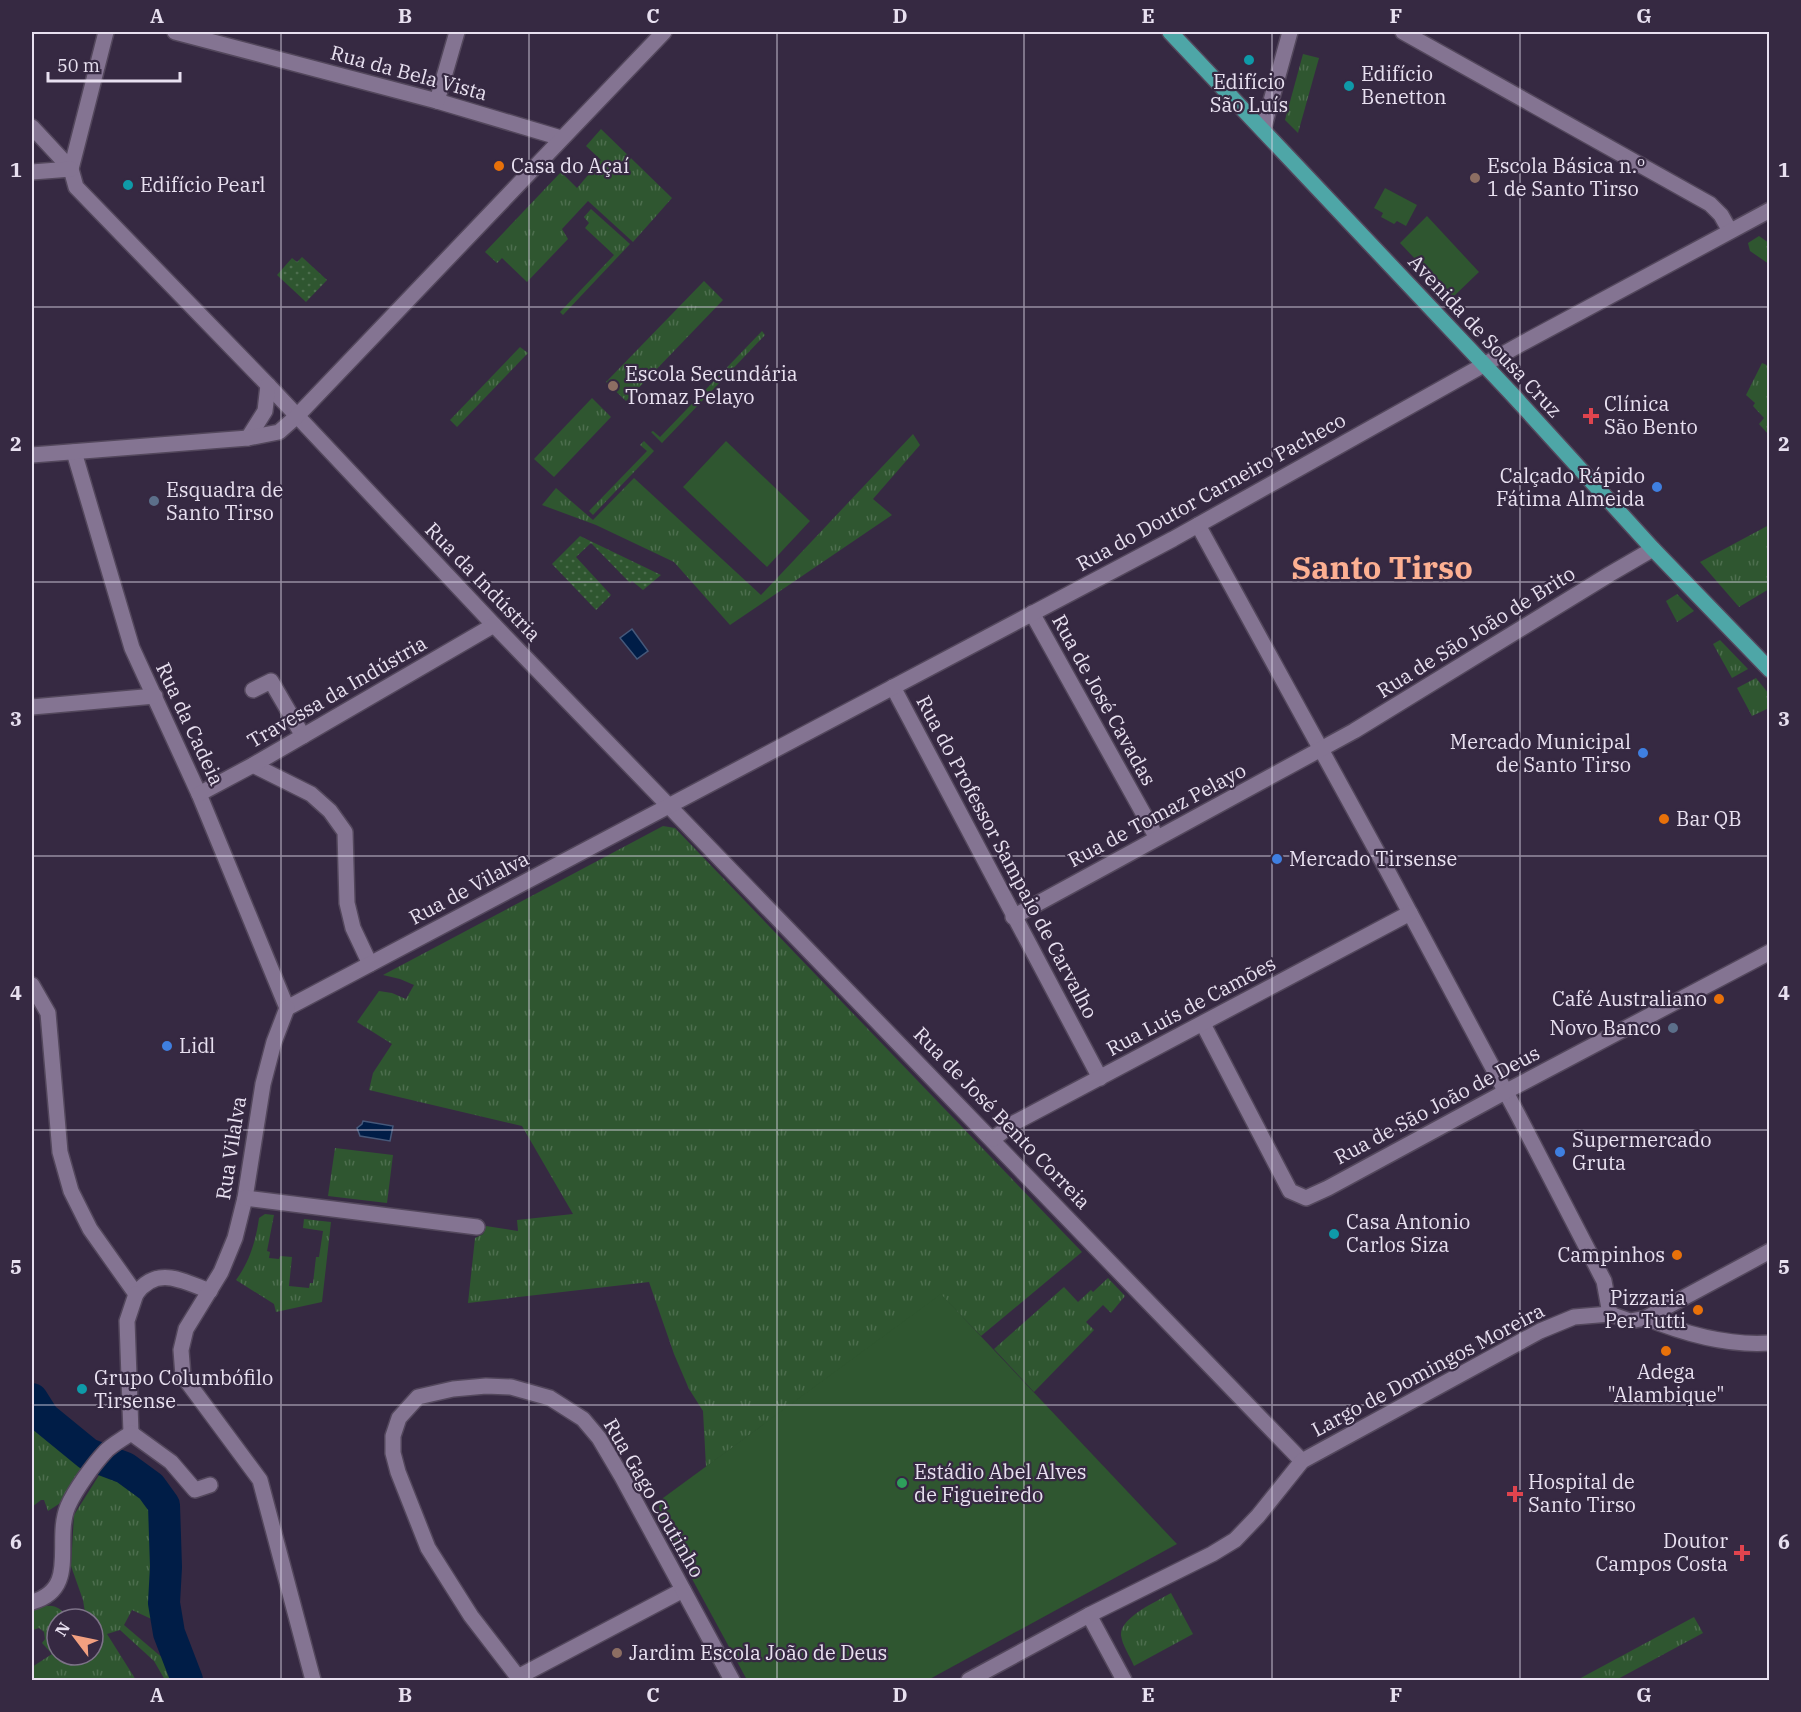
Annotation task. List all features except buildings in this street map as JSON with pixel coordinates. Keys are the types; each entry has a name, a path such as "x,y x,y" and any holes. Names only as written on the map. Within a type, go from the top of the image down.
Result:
{"main road":[{"name":"Avenida de Sousa Cruz","path":"1170,32 1484,365 1653,549 1770,670"}],"street":[{"path":"32,172 71,169 106,32"},
{"name":"Rua da Bela Vista","path":"175,32 437,102 561,138"},
{"path":"437,102 457,32"},
{"path":"32,455 248,438 279,432 297,416 664,32"},
{"path":"1263,130 1290,32"},
{"path":"1403,32 1710,204 1721,215 1730,231"},
{"name":"Rua da Indústria","path":"32,127 71,169 76,187 670,806"},
{"name":"Rua do Doutor Carneiro Pacheco","path":"670,806 1198,525 1484,365 1770,210"},
{"path":"248,438 265,411 268,385"},
{"name":"Rua da Cadeia","path":"74,452 132,648 199,794 287,1008"},
{"path":"1198,525 1410,913 1604,1281 1610,1314"},
{"name":"Rua de São João de Brito","path":"1320,750 1653,549"},
{"name":"Rua de José Cavadas","path":"1032,613 1157,838"},
{"name":"Travessa da Indústria","path":"199,794 494,625"},
{"path":"253,690 271,681 303,736"},
{"name":"Rua do Professor Sampaio de Carvalho","path":"893,687 1100,1078"},
{"path":"32,707 155,696"},
{"name":"Rua de Tomaz Pelayo","path":"1013,917 1320,750"},
{"path":"253,765 311,794 330,811 345,832 347,903 353,928 370,964"},
{"name":"Rua de Vilalva","path":"287,1008 670,806"},
{"name":"Rua de José Bento Correia","path":"670,806 1302,1461"},
{"name":"Rua Luís de Camões","path":"993,1139 1014,1123 1410,913"},
{"name":"Rua de São João de Deus","path":"1203,1024 1290,1191 1306,1198 1770,952"},
{"path":"32,985 48,1013 60,1152 70,1191 90,1229 136,1294"},
{"name":"Rua Vilalva","path":"287,1008 274,1042 263,1084 245,1198 236,1238 221,1272 186,1329 181,1350 183,1376 261,1480 313,1680"},
{"path":"245,1198 477,1227"},
{"path":"1646,1318 1770,1251"},
{"path":"131,1433 127,1321 136,1294 143,1284 156,1277 174,1278 210,1291"},
{"name":"Largo de Domingos Moreira","path":"1302,1461 1540,1331 1574,1317 1610,1314 1630,1321 1646,1318"},
{"path":"1646,1318 1675,1330 1747,1345 1770,1343"},
{"name":"Rua Gago Coutinho","path":"519,1679 471,1616 428,1548 398,1472 393,1453 393,1436 399,1418 418,1397 453,1389 486,1386 511,1387 535,1392 565,1406 583,1419 598,1438 732,1680"},
{"path":"32,1602 55,1590 60,1580 63,1519 69,1504 101,1457 131,1433"},
{"path":"131,1433 171,1462 195,1490 210,1485"},
{"path":"969,1680 1235,1540 1258,1516 1302,1461"},
{"path":"519,1679 683,1590"},
{"path":"1089,1615 1124,1680"}],"green space":[{"path":"1303,54 1319,58 1298,133 1285,120"},
{"path":"601,129 672,198 633,242 588,201 562,229 568,239 527,282 502,258 497,263 485,252 561,172 577,188 601,160 586,146"},
{"path":"1385,188 1417,205 1406,226 1397,221 1394,224 1381,217 1383,213 1374,208"},
{"path":"591,209 630,244 563,315 560,312 614,255 585,228 589,223 584,217"},
{"path":"1427,216 1479,272 1452,298 1400,243"},
{"path":"1759,236 1769,243 1769,264 1750,251 1748,243"},
{"path":"302,257 327,280 306,302 277,275 292,258 297,262"},
{"path":"704,281 723,300 626,401 606,382"},
{"path":"762,331 765,335 662,443 651,432 653,431 660,437"},
{"path":"520,347 528,353 457,427 450,420"},
{"path":"1762,363 1769,366 1769,435 1759,424 1764,418 1753,406 1755,403 1746,395"},
{"path":"592,398 611,417 554,477 534,459"},
{"path":"913,434 920,445 873,499 892,515 730,625 674,562 596,525 542,505 556,488 593,520 634,478 761,595"},
{"path":"644,441 654,451 593,515 589,511 647,451 640,445"},
{"path":"726,441 810,521 767,567 683,487"},
{"path":"1769,525 1769,589 1739,607 1700,562"},
{"path":"580,536 661,575 643,590 632,581 630,583 591,543 576,557 611,595 596,610 552,564"},
{"path":"1677,594 1694,611 1677,622 1666,601"},
{"path":"1720,640 1748,669 1732,678 1713,644"},
{"path":"1756,678 1769,694 1769,708 1752,716 1737,688"},
{"path":"663,826 675,828 1082,1252 981,1336 941,1295 706,1467 703,1411 689,1389 674,1354 649,1282 468,1303 475,1238 483,1234 486,1226 518,1231 517,1220 573,1214 522,1126 369,1090 373,1073 392,1044 357,1022 379,991 406,999 414,985 383,975"},
{"path":"335,1148 393,1155 387,1203 328,1196"},
{"path":"265,1214 274,1215 267,1251 270,1252 269,1258 292,1257 289,1286 309,1288 310,1283 313,1283 316,1257 319,1257 323,1231 303,1228 304,1219 331,1222 322,1302 276,1312 274,1304 236,1280 252,1250 259,1218"},
{"path":"1108,1278 1125,1296 1111,1313 1103,1305 1086,1322 1094,1330 1034,1392 994,1349 1064,1287 1078,1302"},
{"name":"Estádio Abel Alves de Figueiredo","path":"941,1294 1177,1544 928,1680 747,1680 660,1520 659,1506 663,1498"},
{"path":"32,1406 42,1420 91,1460 62,1502 48,1511 44,1500 32,1507"},
{"path":"106,1464 123,1471 147,1489 160,1508 162,1565 160,1601 164,1630 183,1680 165,1680 154,1661 120,1630 107,1634 136,1680 32,1680 32,1667 45,1659 45,1667 105,1667 105,1607 84,1607 71,1566 74,1515","holes":["132,1610 160,1623 172,1666 124,1625"]},
{"path":"1171,1593 1193,1634 1134,1666 1124,1647 1122,1628 1133,1616"},
{"path":"48,1606 57,1607 45,1607 45,1639 44,1632 39,1628 33,1630 32,1611 38,1608"},
{"path":"1694,1617 1703,1633 1616,1680 1577,1680"}],"water":[{"path":"632,629 648,651 637,659 620,638"},
{"path":"363,1121 393,1126 390,1141 360,1136 357,1128"}],"waterway":[{"path":"32,1399 44,1418 88,1454 125,1468 151,1487 164,1505 166,1567 164,1603 169,1633 187,1680"}],"place":[{"name":"Edifício São Luís","path":"1249,60"},
{"name":"Edifício Benetton","path":"1349,86"},
{"name":"Casa do Açaí","path":"499,166"},
{"name":"Escola Básica n.º 1 de Santo Tirso","path":"1475,178"},
{"name":"Edifício Pearl","path":"128,185"},
{"name":"Escola Secundária Tomaz Pelayo","path":"613,386"},
{"name":"Clínica São Bento","path":"1591,416"},
{"name":"Calçado Rápido Fátima Almeida","path":"1657,487"},
{"name":"Esquadra de Santo Tirso","path":"154,501"},
{"name":"Mercado Municipal de Santo Tirso","path":"1643,753"},
{"name":"Bar QB","path":"1664,819"},
{"name":"Mercado Tirsense","path":"1277,859"},
{"name":"Café Australiano","path":"1719,999"},
{"name":"Novo Banco","path":"1673,1028"},
{"name":"Lidl","path":"167,1046"},
{"name":"Supermercado Gruta","path":"1560,1152"},
{"name":"Casa Antonio Carlos Siza","path":"1334,1234"},
{"name":"Campinhos","path":"1677,1255"},
{"name":"Pizzaria Per Tutti","path":"1698,1310"},
{"name":"Adega \"Alambique\"","path":"1666,1351"},
{"name":"Grupo Columbófilo Tirsense","path":"82,1389"},
{"name":"Estádio Abel Alves de Figueiredo","path":"902,1483"},
{"name":"Hospital de Santo Tirso","path":"1515,1494"},
{"name":"Doutor Campos Costa","path":"1742,1553"},
{"name":"Jardim Escola João de Deus","path":"617,1653"}],"district":[{"name":"Santo Tirso","path":"1382,568"}]}
